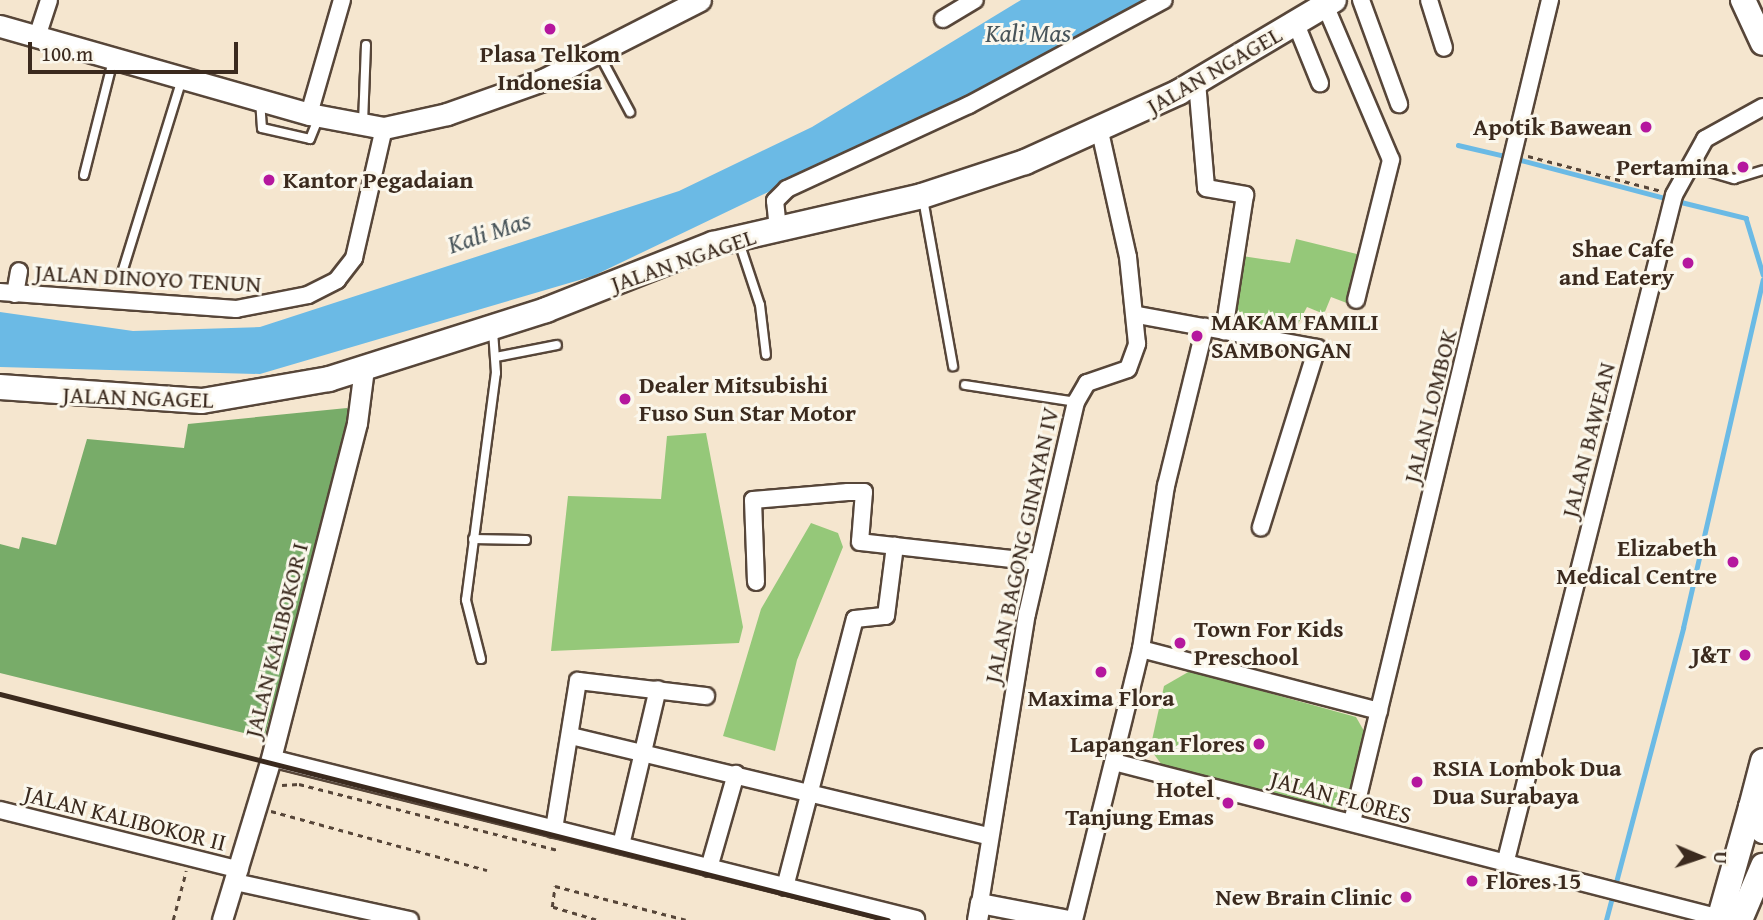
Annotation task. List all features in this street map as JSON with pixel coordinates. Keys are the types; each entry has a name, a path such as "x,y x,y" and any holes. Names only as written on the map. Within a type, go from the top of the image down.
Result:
{"main road":[{"path":"0,26 314,115 374,127 507,94 599,54 701,0"},
{"path":"1743,0 1763,43"},
{"name":"JALAN NGAGEL","path":"0,387 79,397 225,400 364,368 492,328 737,236 922,196 1100,132 1197,82 1330,3"},
{"path":"1726,919 1763,761"},
{"path":"1751,807 1763,831"},
{"path":"1726,919 1763,866"}],"street":[{"path":"37,37 49,0"},
{"path":"314,115 342,0"},
{"path":"943,19 975,0"},
{"path":"778,229 775,201 787,189 969,105 1164,0"},
{"path":"1361,0 1399,104"},
{"path":"1429,0 1444,48"},
{"name":"JALAN LOMBOK","path":"1352,822 1550,0"},
{"path":"1330,3 1391,160 1356,300"},
{"path":"1296,24 1321,83"},
{"path":"1197,82 1206,188 1245,195 1224,331"},
{"name":"JALAN BAWEAN","path":"1505,864 1674,195 1685,165 1704,139 1763,107"},
{"name":"JALAN DINOYO TENUN","path":"7,293 236,309 308,295 337,280 361,244 374,127"},
{"name":"JALAN BAGONG GINAYAN IV","path":"979,911 988,836 1037,562 1076,402 1087,383 1129,369 1138,315 1100,132"},
{"path":"7,293 19,271"},
{"path":"1138,315 1317,351 1261,527"},
{"path":"1074,920 1141,649 1160,524 1205,327"},
{"name":"JALAN KALIBOKOR I","path":"222,920 266,807 271,758 357,423 364,368"},
{"path":"756,583 753,500 863,491 859,540 1037,562"},
{"path":"785,887 813,792 855,619 886,615 895,546"},
{"path":"1141,649 1379,711"},
{"path":"554,829 578,681 706,696"},
{"path":"621,845 648,753 658,689"},
{"path":"571,736 988,836"},
{"path":"271,758 916,919"},
{"name":"JALAN FLORES","path":"1114,762 1352,822 1623,895 1726,919"},
{"path":"709,868 736,774"},
{"name":"JALAN KALIBOKOR II","path":"0,810 190,858 353,913 410,920"},
{"path":"979,911 1068,920"}],"lane":[{"path":"366,45 374,127"},
{"path":"599,54 631,113"},
{"path":"83,175 113,60"},
{"path":"114,279 121,276 182,78"},
{"path":"1685,165 1734,179 1763,170"},
{"path":"922,196 953,366"},
{"path":"737,236 760,305 766,355"},
{"path":"481,659 466,600 496,357 492,328"},
{"path":"496,357 557,345"},
{"path":"965,385 1076,402"},
{"path":"473,538 526,540"}],"path":[{"path":"1515,152 1674,195"},
{"path":"275,790 278,784 299,784 557,850"},
{"path":"266,807 487,870"},
{"path":"173,920 190,858"},
{"path":"596,920 552,907 555,886 687,920"}],"green space":[{"path":"1296,239 1365,256 1352,305 1331,297 1324,314 1307,307 1289,341 1229,327 1242,256 1290,263"},
{"path":"347,408 353,419 264,738 0,673 0,544 19,549 22,537 56,545 87,439 184,448 188,424"},
{"path":"706,433 743,627 739,643 551,651 568,496 661,499 667,436"},
{"path":"811,523 838,533 843,547 797,660 775,751 723,736 761,609"},
{"name":"Lapangan Flores","path":"1190,671 1356,717 1368,738 1354,796 1332,810 1165,769 1150,749 1164,686"}],"water":[{"name":"Kali Mas","path":"1021,0 1152,0 1069,48 593,276 260,374 0,367 0,312 133,331 260,327 679,191 812,127"}],"waterway":[{"path":"1458,145 1501,155"},
{"path":"1521,160 1661,197"},
{"path":"1681,202 1746,218 1763,274"},
{"path":"1606,920 1683,628 1763,280"}],"railway":[{"path":"0,694 888,920"}],"place":[{"name":"Plasa Telkom Indonesia","path":"550,29"},
{"name":"Apotik Bawean","path":"1646,127"},
{"name":"Pertamina","path":"1743,167"},
{"name":"Kantor Pegadaian","path":"269,180"},
{"name":"Shae Cafe and Eatery","path":"1688,263"},
{"name":"MAKAM FAMILI SAMBONGAN","path":"1197,336"},
{"name":"Dealer Mitsubishi Fuso Sun Star Motor","path":"625,399"},
{"name":"Elizabeth Medical Centre","path":"1733,562"},
{"name":"Town For Kids Preschool","path":"1180,643"},
{"name":"J&T","path":"1745,655"},
{"name":"Maxima Flora","path":"1101,672"},
{"name":"Lapangan Flores","path":"1259,744"},
{"name":"RSIA Lombok Dua Dua Surabaya","path":"1417,782"},
{"name":"Hotel Tanjung Emas","path":"1228,803"},
{"name":"Flores 15","path":"1472,881"},
{"name":"New Brain Clinic","path":"1406,897"}]}
